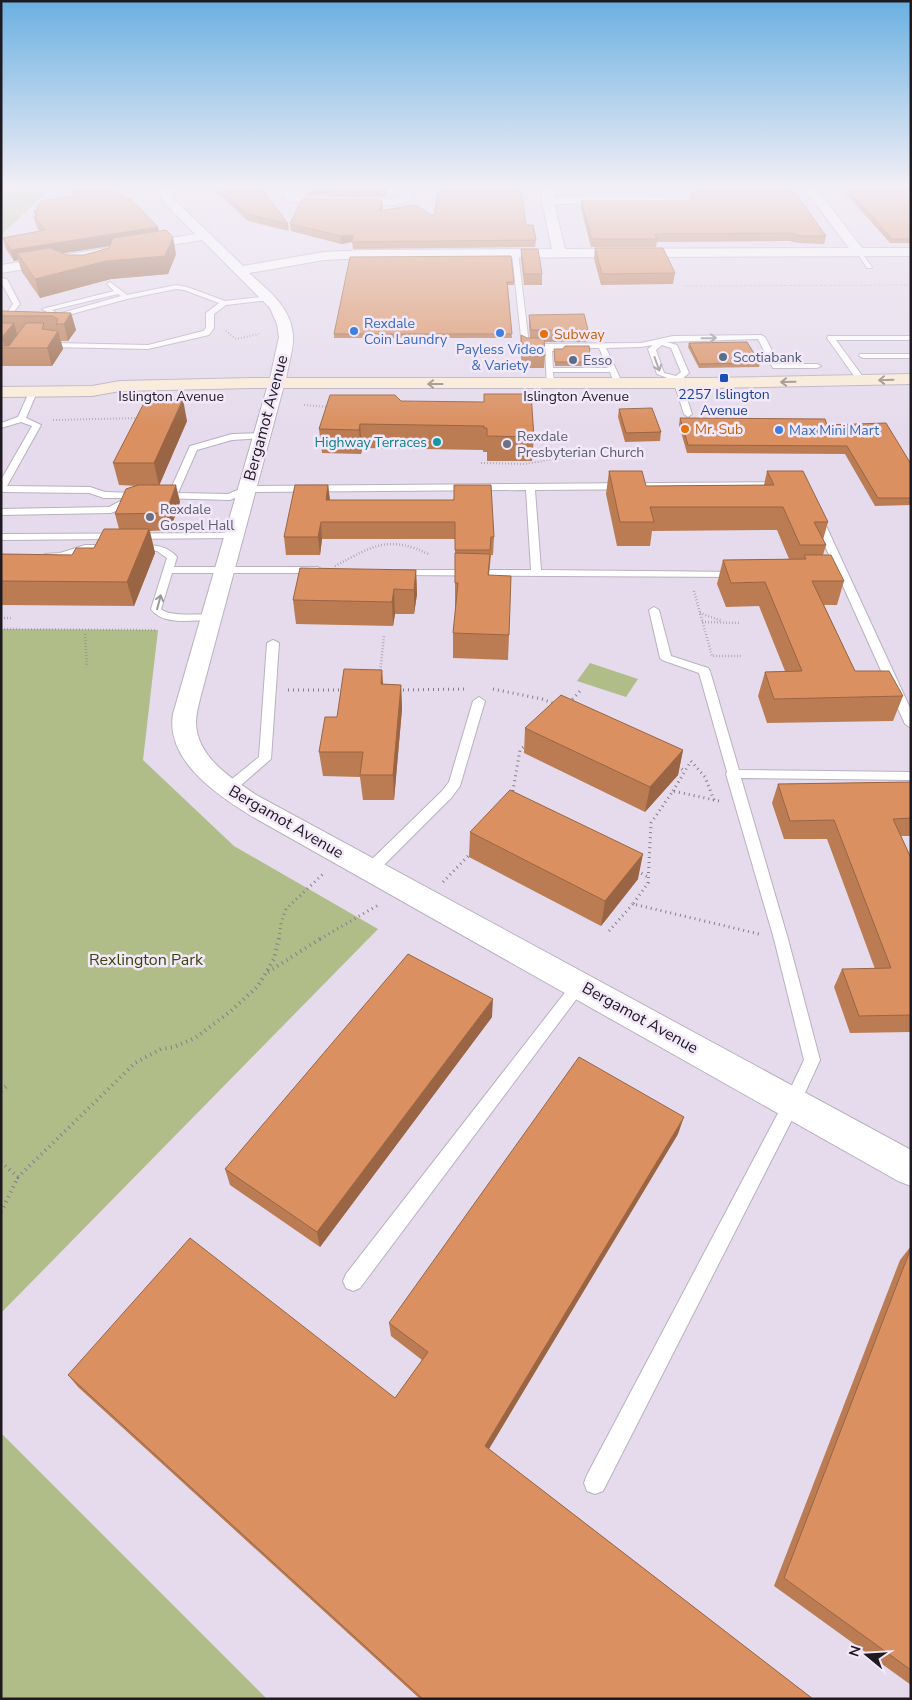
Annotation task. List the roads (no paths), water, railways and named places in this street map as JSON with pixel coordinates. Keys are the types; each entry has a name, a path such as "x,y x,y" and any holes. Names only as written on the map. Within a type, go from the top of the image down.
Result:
{"main road":[{"name":"Islington Avenue","path":"1,392 92,391 116,396 550,377 615,377 679,386"},
{"name":"Islington Avenue","path":"275,390 679,386 864,388 911,379"}],"street":[{"path":"1,269 31,266"},
{"name":"Bergamot Avenue","path":"237,266 276,306 284,324 286,337 275,390 261,436 238,493 234,536 189,695 184,724 196,759 227,790 911,1169"},
{"path":"241,270 263,266"}],"lane":[{"path":"517,266 526,346 603,348"},
{"path":"1,280 5,280 17,304 1,326"},
{"path":"110,284 126,297"},
{"path":"118,292 46,309 57,316 126,297 176,287 185,288 224,303 268,297"},
{"path":"47,337 57,337 52,344 148,347 206,333 210,328 210,314 224,303"},
{"path":"550,377 548,349 641,345 673,338 761,337 776,366 817,366"},
{"path":"864,388 831,338 911,338"},
{"path":"660,342 652,349 661,374 679,386 688,414"},
{"path":"660,342 674,347 685,373 679,386"},
{"path":"603,348 603,359 615,377"},
{"path":"863,356 911,356"},
{"path":"549,360 558,360"},
{"path":"23,420 33,392"},
{"path":"1,426 23,420 37,425 1,488 90,490 104,495 172,497 238,493 530,487 791,485"},
{"path":"172,497 193,448 232,437 261,436"},
{"path":"530,487 536,574"},
{"path":"1,512 111,510 130,500 219,500 238,493"},
{"path":"813,509 911,724"},
{"path":"1,537 234,536"},
{"path":"41,556 61,556 86,548 157,548 167,551 172,557 156,609 160,614 172,617 212,617"},
{"path":"169,570 327,570"},
{"path":"384,572 745,574"},
{"path":"827,574 844,574"},
{"path":"595,1483 812,1060 781,939 704,672 666,658 654,610"},
{"path":"227,790 265,759 273,643"},
{"path":"370,870 447,794 455,783 480,693"},
{"path":"732,774 911,776"},
{"path":"353,1281 580,985"}],"place":[{"name":"Rexdale Coin Laundry","path":"354,331"},
{"name":"Payless Video & Variety","path":"500,333"},
{"name":"Subway","path":"544,334"},
{"name":"Scotiabank","path":"723,357"},
{"name":"Esso","path":"573,360"},
{"name":"2257 Islington Avenue","path":"724,378"},
{"name":"Mr. Sub","path":"685,429"},
{"name":"Max Mini Mart","path":"779,430"},
{"name":"Highway Terraces","path":"437,442"},
{"name":"Rexdale Presbyterian Church","path":"507,444"},
{"name":"Rexdale Gospel Hall","path":"150,517"}],"park label":[{"name":"Rexlington Park","path":"146,960"}]}
